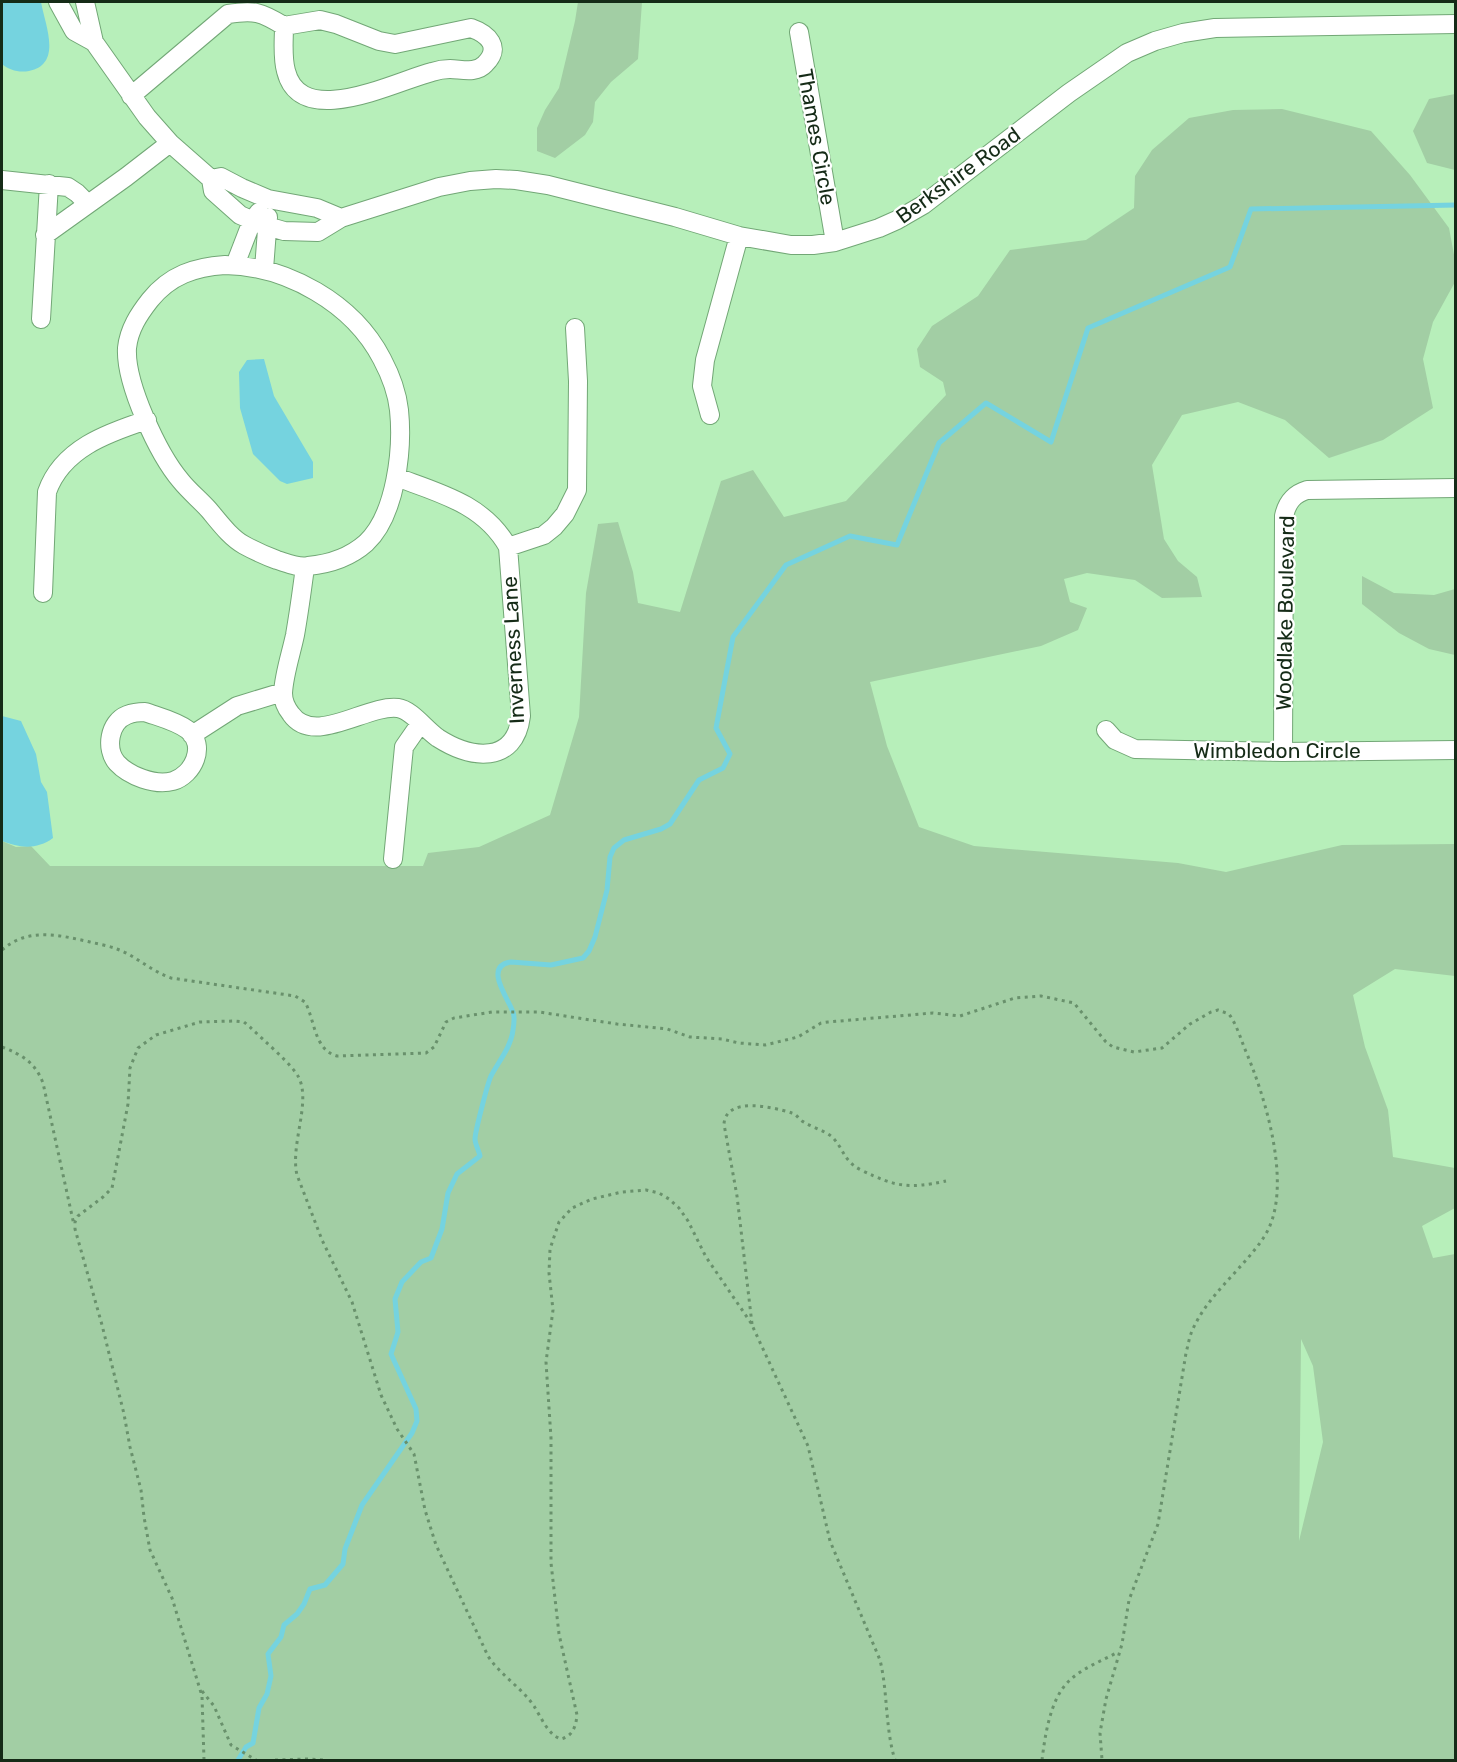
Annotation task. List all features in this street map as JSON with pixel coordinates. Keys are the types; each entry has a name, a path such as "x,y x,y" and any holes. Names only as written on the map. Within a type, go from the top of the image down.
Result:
{"street":[{"name":"Berkshire Road","path":"57,2 74,31 94,42"},
{"name":"Berkshire Road","path":"85,2 94,42 132,96 170,143 212,179 213,191 240,215 260,224 284,231 318,232 340,218 439,187 470,181 506,180 548,185 675,217 739,236 813,245 835,242 879,228 923,205 1100,70 1126,53 1155,41 1183,33 1215,28 1455,24"},
{"path":"132,96 228,14 248,11 264,14 284,26 320,20 379,41 395,44 471,28 482,32 491,40 493,51 485,65 474,70 450,69 432,72 356,97 338,100 318,99 306,97 289,81 284,59 284,26"},
{"name":"Thames Circle","path":"799,32 835,242"},
{"path":"45,235 170,143"},
{"name":"Berkshire Road","path":"212,179 221,177 268,199 317,208 340,218"},
{"path":"2,180 68,187 88,204"},
{"path":"41,320 49,184"},
{"path":"235,265 260,224 268,199"},
{"path":"260,224 264,269"},
{"path":"710,415 702,386 705,360 739,236"},
{"path":"235,265 264,269 304,285 330,301 358,326 388,371 399,408 396,477 383,516 367,542 335,562 305,567 268,557 244,545 228,532 181,481 165,458 133,385 127,350 129,336 138,315 155,293 181,274 203,267 235,265"},
{"path":"508,547 544,535 554,527 565,514 577,490 578,381 575,328"},
{"path":"43,593 47,492 52,479 59,469 89,443 106,434 147,420"},
{"name":"Inverness Lane","path":"283,692 286,708 292,717 311,727 323,727 381,708 403,709 410,712 420,724 450,745 480,754 505,749 519,730 521,716 519,676 508,547 500,533 472,507 396,477"},
{"name":"Woodlake Boulevard","path":"1283,752 1284,516 1290,501 1295,495 1307,490 1455,488"},
{"path":"192,735 237,706 283,692 298,621 305,567"},
{"path":"145,712 180,725 192,735 196,760 192,768 186,775 167,782 155,782 126,769 113,756 110,745 110,735 120,719 128,714 145,712"},
{"path":"393,859 404,747 420,724"},
{"name":"Wimbledon Circle","path":"1106,730 1115,740 1135,749 1283,752 1455,750"}],"path":[{"path":"2,950 11,942 23,938 46,934 60,935 119,949 152,970 171,978 294,996 305,1002 315,1031 325,1049 337,1056 426,1053 434,1047 446,1022 454,1018 498,1012 539,1012 628,1026 658,1027 690,1037 722,1039 765,1046 798,1037 821,1023 933,1013 960,1016 1015,998 1041,996 1074,1003 1106,1042 1113,1047 1134,1052 1162,1048 1190,1024 1211,1012 1218,1010 1229,1014 1254,1071 1263,1101 1278,1177 1275,1206 1264,1237 1222,1287 1191,1332 1160,1516 1129,1600 1101,1723 1102,1761"},
{"path":"75,1229 78,1216 112,1188 128,1104 130,1068 138,1048 156,1035 185,1026 218,1021 244,1023 299,1077 303,1098 295,1155 297,1175 319,1231 352,1302 381,1395 394,1424 412,1451 430,1528 479,1640 494,1666 527,1697 552,1734 561,1739 571,1734 577,1715 559,1634 551,1563 551,1438 546,1362 553,1310 549,1273 550,1249 559,1222 572,1208 592,1199 635,1190 659,1193 669,1199 683,1214 706,1257 753,1325 808,1446 830,1541 880,1660 884,1677 888,1731 895,1761"},
{"path":"2,1047 23,1055 38,1070 43,1083 75,1229 124,1414 141,1490 150,1550 172,1598 198,1684 202,1704 204,1761"},
{"path":"753,1325 739,1207 724,1124 729,1112 737,1106 750,1106 795,1113 801,1120 831,1137 848,1162 886,1181 920,1186 946,1180"},
{"path":"1042,1761 1052,1712 1065,1685 1082,1672 1119,1651"},
{"path":"198,1684 219,1718 231,1745 254,1759"},
{"path":"202,1704 204,1700 208,1700"},
{"path":"275,1761 317,1759 324,1761"}],"green space":[{"path":"578,2 642,2 638,59 611,82 595,102 593,122 585,135 555,158 537,151 537,128 559,88"},
{"path":"1456,94 1455,170 1427,163 1413,131 1429,99"},
{"path":"1282,109 1371,131 1410,175 1449,228 1455,260 1455,282 1433,322 1423,359 1433,408 1383,440 1329,458 1285,420 1238,402 1182,415 1152,465 1164,539 1178,561 1197,577 1202,597 1162,598 1135,580 1087,573 1064,579 1070,602 1087,608 1078,630 1041,646 870,682 887,746 919,827 974,846 1178,863 1226,872 1342,845 1455,844 1455,976 1395,969 1353,995 1365,1047 1388,1110 1393,1157 1455,1168 1455,1208 1422,1226 1433,1258 1455,1254 1455,1760 2,1760 2,841 16,847 31,846 50,866 423,866 428,853 479,847 550,815 579,717 586,593 598,524 618,522 633,572 638,603 680,612 721,481 753,470 784,517 846,501 946,395 943,382 920,367 917,349 932,326 978,296 1010,250 1086,240 1134,208 1135,176 1152,150 1189,118 1233,110","holes":["1301,1339 1313,1366 1323,1442 1299,1541"]},
{"path":"1362,576 1394,593 1434,595 1455,589 1455,655 1429,649 1399,633 1362,604"}],"water":[{"path":"2,2 41,2 48,32 49,52 46,60 39,67 22,72 2,64"},
{"path":"264,359 274,396 313,462 313,478 287,484 280,481 253,454 240,408 239,372 247,360"},
{"path":"2,716 21,721 36,754 41,782 47,792 53,838 41,845 21,846 2,841"}],"waterway":[{"path":"238,1760 246,1747 253,1743 259,1708 267,1694 271,1676 268,1654 281,1637 284,1625 297,1614 304,1604 310,1589 325,1585 343,1564 345,1549 362,1505 412,1433 417,1421 416,1409 391,1354 398,1332 395,1299 402,1282 421,1262 431,1258 442,1229 448,1193 457,1174 480,1156 475,1139 482,1107 491,1076 510,1042 514,1023 513,1012 498,976 499,970 503,965 511,962 551,965 583,958 595,937 607,890 610,857 614,848 624,840 670,824 699,780 723,768 730,754 716,728 733,637 786,565 850,536 897,545 939,443 986,403 1051,442 1088,328 1230,267 1251,209 1456,205"}]}
